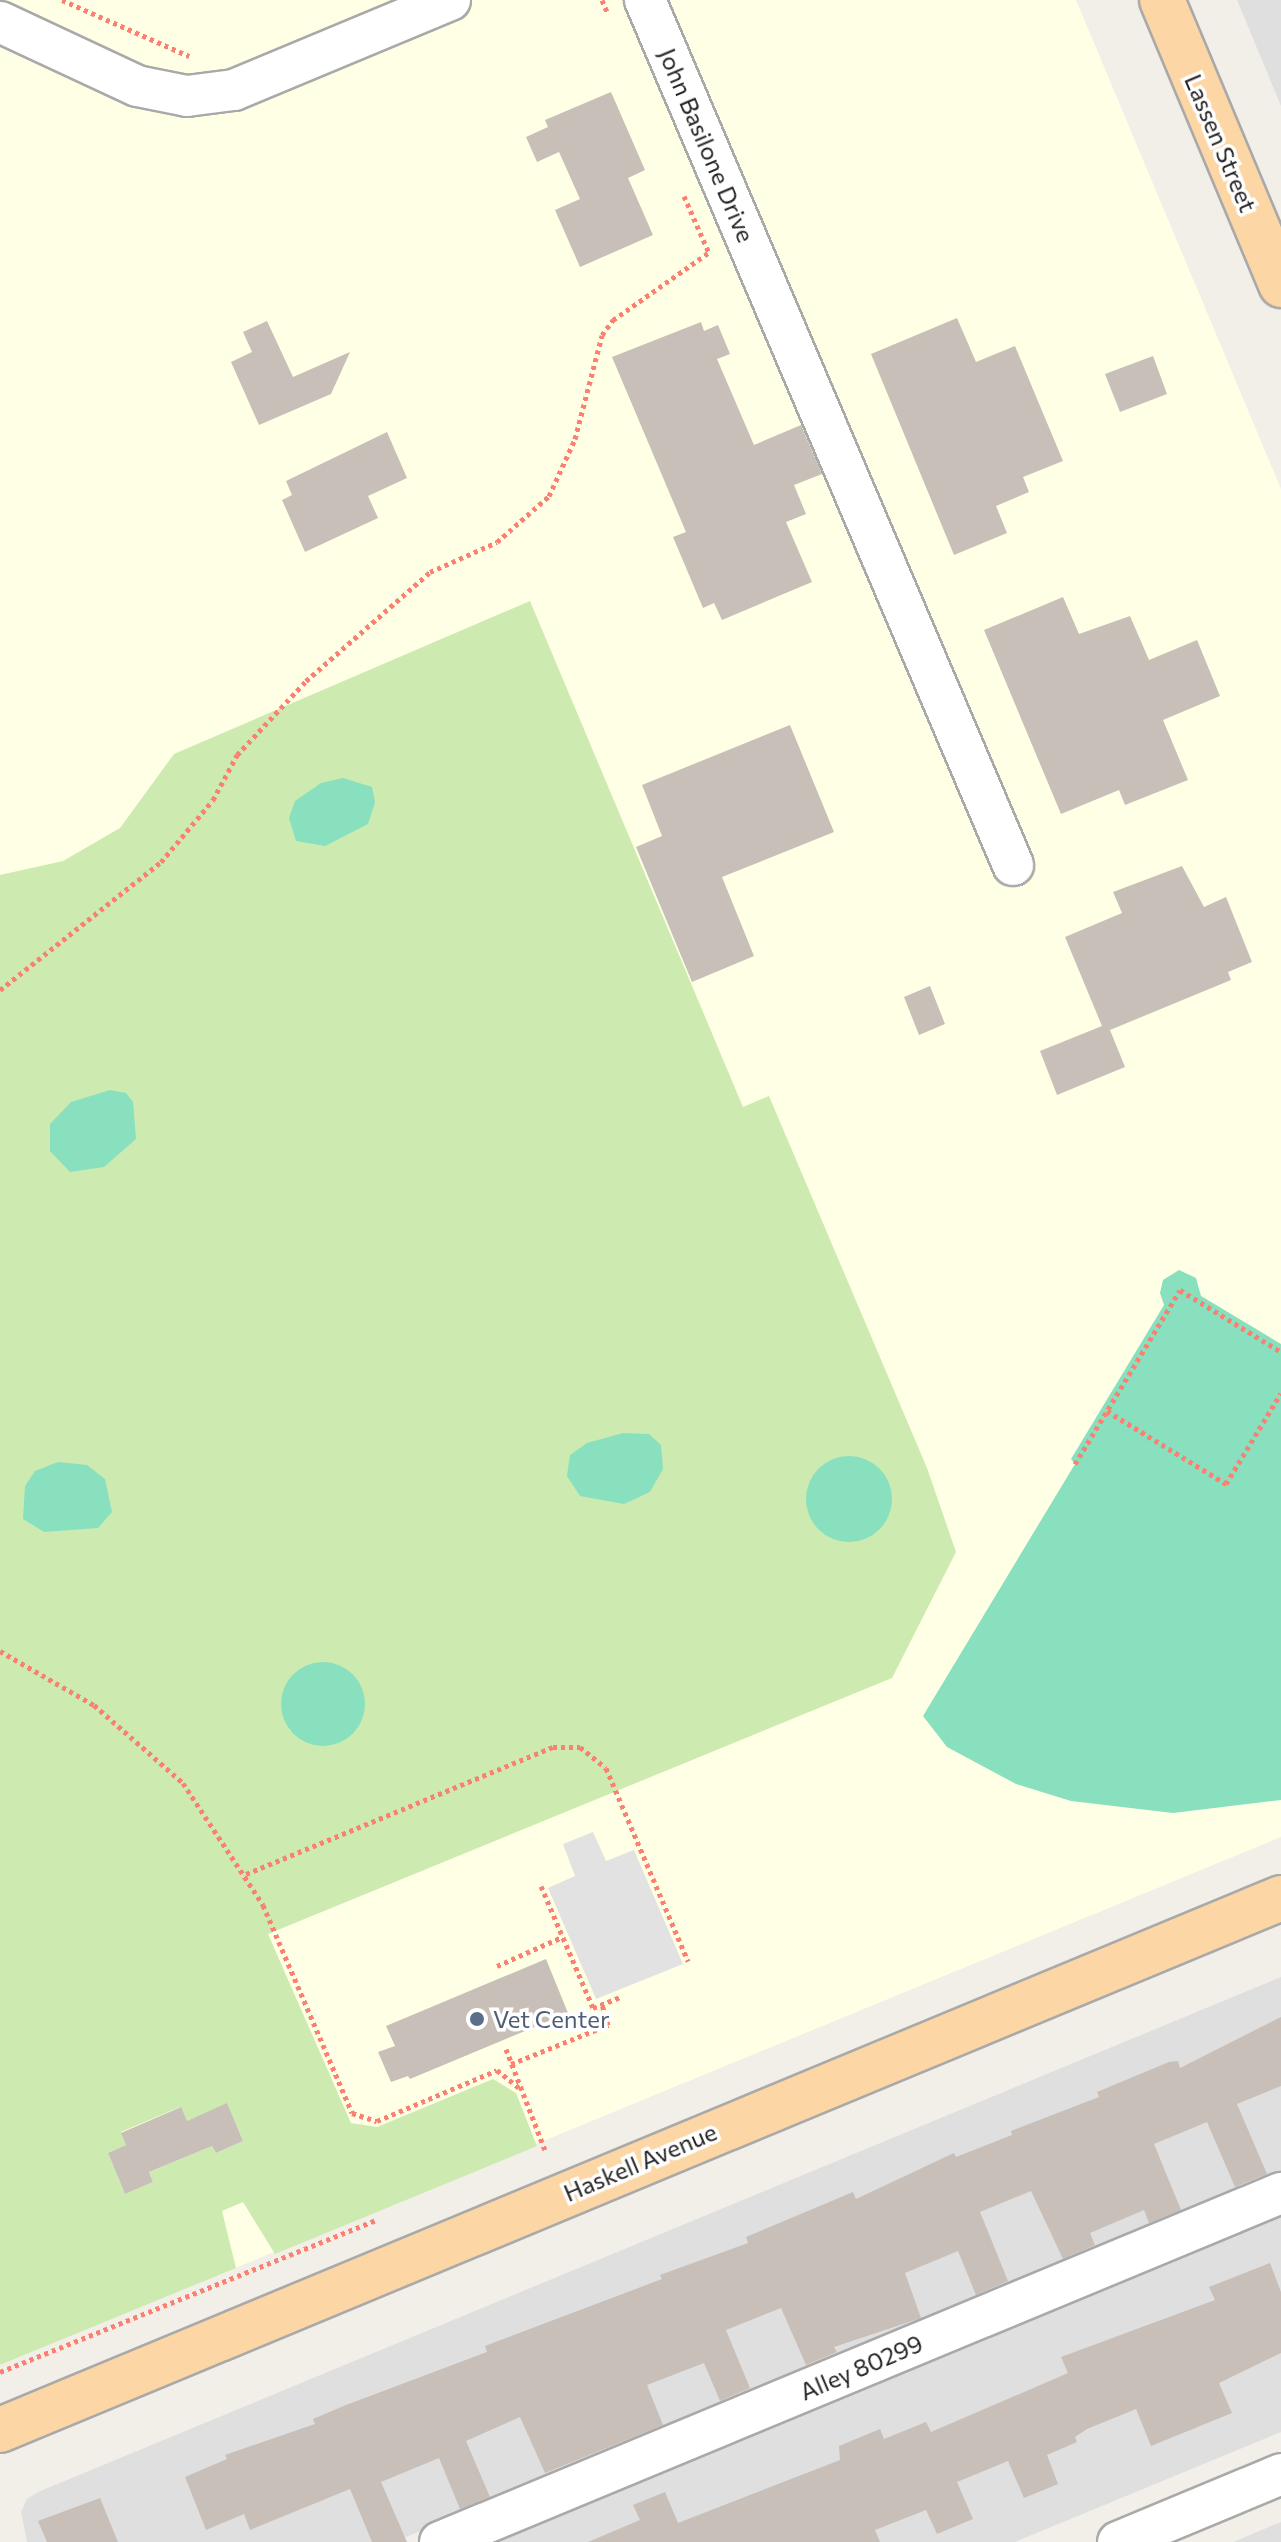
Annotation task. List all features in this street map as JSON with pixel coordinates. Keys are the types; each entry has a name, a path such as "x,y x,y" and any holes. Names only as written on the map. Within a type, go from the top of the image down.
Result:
{"main road":[{"name":"Lassen Street","path":"1162,0 1272,236 1281,285"},
{"name":"Haskell Avenue","path":"0,2430 1281,1898"}],"street":[{"path":"0,22 137,86 187,96 234,90 450,0"},
{"name":"John Basilone Drive","path":"645,0 1013,865"},
{"name":"Alley 80299","path":"440,2542 1281,2193"},
{"path":"1118,2542 1281,2474"}],"path":[{"path":"62,0 202,62"},
{"path":"0,990 161,862 213,800 237,755 306,681 430,572 497,542 549,496 575,439 602,335 613,320 708,253"},
{"path":"1075,1464 1180,1290 1281,1352"},
{"path":"1107,1411 1226,1484 1281,1393"},
{"path":"0,1651 52,1677 148,1748 183,1783 246,1874 275,1931 352,2113 377,2121 497,2070 519,2088"},
{"path":"246,1874 553,1747 580,1747 606,1768 688,1961"},
{"path":"541,1886 593,2008 620,1997"},
{"path":"497,1966 562,1937"},
{"path":"511,2064 608,2025 602,2004"},
{"path":"506,2049 545,2150"},
{"path":"0,2372 377,2220"}],"shaded area":[{"path":"0,0 1076,0 1281,489 1281,1837 0,2365"},
{"path":"1237,0 1281,0 1281,106"},
{"path":"593,1832 606,1861 634,1850 683,1964 596,1999 548,1888 575,1876 563,1844"},
{"path":"1281,1977 1281,2175 394,2542 27,2542 21,2512 27,2499 38,2492"},
{"path":"1281,2215 1281,2432 1015,2542 493,2542"},
{"path":"1281,2522 1281,2542 1233,2542"}],"green space":[{"path":"530,601 743,1107 769,1096 927,1468 956,1552 892,1678 268,1934 351,2123 377,2127 493,2079 516,2093 537,2146 275,2254 243,2202 222,2211 236,2268 0,2365 0,875 63,861 120,828 174,754","holes":["227,2104 243,2141 216,2153 212,2146 149,2172 153,2182 125,2194 108,2153 126,2145 121,2132 180,2107 187,2121"]},
{"path":"343,778 372,787 375,802 368,824 325,846 296,841 289,818 295,801 321,783"},
{"path":"110,1090 126,1093 133,1102 136,1139 104,1167 70,1172 50,1151 50,1124 71,1102"},
{"path":"1179,1270 1196,1278 1201,1296 1281,1344 1281,1800 1173,1813 1071,1801 1016,1784 947,1747 923,1716 1075,1464 1071,1459 1164,1305 1160,1293 1163,1280"},
{"path":"623,1433 649,1434 661,1445 663,1469 650,1492 624,1504 580,1496 567,1476 570,1455 587,1443"},
{"path":"849,1456 865,1460 879,1469 888,1483 892,1499 888,1515 879,1529 865,1538 849,1542 833,1538 819,1529 810,1515 806,1499 810,1483 819,1469 833,1460"},
{"path":"58,1462 87,1465 105,1479 112,1512 98,1528 44,1532 23,1519 25,1486 35,1471"},
{"path":"315,1662 331,1662 347,1669 358,1680 365,1704 362,1720 353,1734 331,1746 315,1746 299,1739 288,1728 281,1712 281,1696 288,1680 299,1669"}],"building":[{"path":"611,92 645,170 628,178 653,235 580,267 555,210 580,199 559,152 537,162 526,137 548,127 545,120"},
{"path":"957,318 976,362 1015,346 1063,461 1023,477 1029,492 996,506 1007,533 954,555 871,354"},
{"path":"267,321 293,377 350,352 331,394 259,425 231,362 252,352 243,332"},
{"path":"701,322 704,331 718,325 730,354 717,359 754,445 801,425 822,474 794,485 806,514 786,522 812,582 722,620 714,603 703,608 673,537 686,532 612,357"},
{"path":"1153,356 1167,394 1120,412 1105,374"},
{"path":"387,432 407,478 368,496 378,518 305,552 282,500 292,495 286,481"},
{"path":"1063,597 1079,634 1130,616 1149,660 1197,640 1220,696 1163,720 1188,780 1125,805 1119,790 1061,814 984,630"},
{"path":"790,725 834,832 722,877 754,956 692,982 636,847 662,836 642,785"},
{"path":"1182,866 1204,907 1226,897 1252,962 1228,972 1231,980 1110,1030 1125,1067 1057,1095 1040,1051 1102,1026 1065,937 1122,913 1113,892"},
{"path":"930,986 945,1024 919,1035 904,997"},
{"name":"Vet Center","path":"546,1959 568,2013 410,2079 408,2076 391,2082 378,2052 395,2046 386,2026"},
{"path":"1281,2017 1281,2086 1237,2104 1267,2174 1235,2187 1207,2122 1154,2144 1181,2210 1149,2223 1144,2210 1090,2233 1095,2245 1063,2259 1031,2191 980,2212 1008,2281 976,2295 958,2251 905,2273 921,2318 834,2347 837,2352 806,2365 781,2308 726,2330 750,2388 720,2401 704,2363 647,2385 663,2425 545,2473 520,2417 466,2441 490,2497 460,2509 439,2458 381,2482 407,2542 372,2542 350,2489 250,2530 244,2514 206,2530 185,2477 227,2459 225,2455 315,2424 313,2419 346,2405 487,2352 485,2346 748,2243 746,2237 853,2192 856,2199 954,2153 956,2157 1012,2135 1011,2131 1099,2097 1097,2092 1169,2062 1178,2061 1180,2068"},
{"path":"227,2103 243,2141 216,2153 212,2146 149,2172 153,2182 125,2194 108,2153 126,2145 121,2133 181,2107 187,2121"},
{"path":"1270,2263 1281,2292 1281,2353 1219,2383 1232,2413 1151,2446 1136,2409 1087,2429 1075,2437 1077,2442 1047,2455 1058,2484 1024,2498 1008,2461 957,2482 973,2519 937,2534 926,2510 875,2530 880,2542 588,2542 640,2520 633,2505 665,2492 678,2523 840,2460 839,2446 880,2429 884,2439 926,2422 931,2432 1068,2373 1061,2357 1215,2300 1209,2287"},
{"path":"100,2498 118,2542 47,2542 38,2521"}],"place":[{"name":"Vet Center","path":"477,2019"}]}
